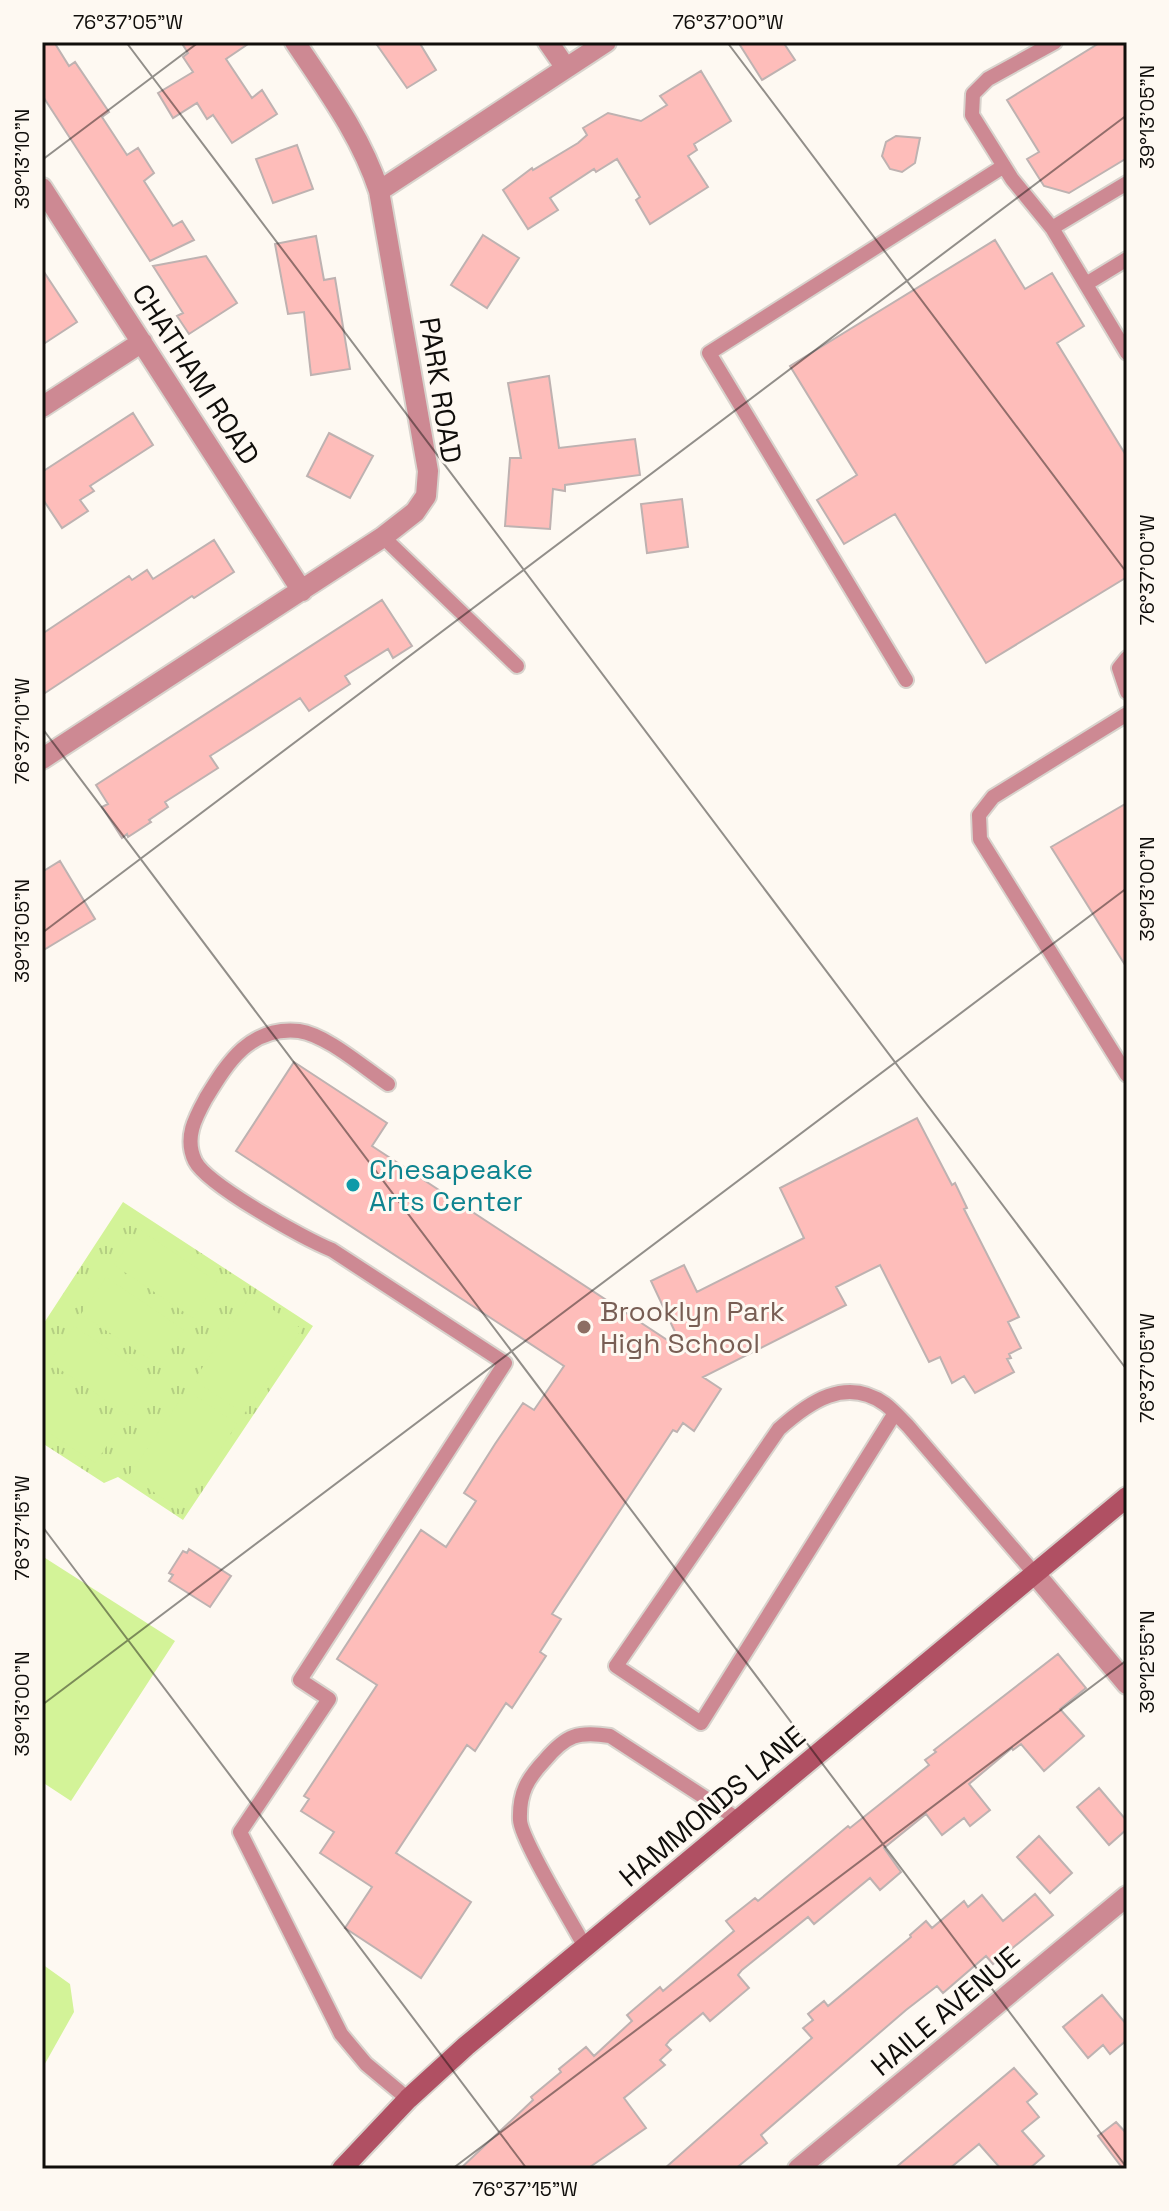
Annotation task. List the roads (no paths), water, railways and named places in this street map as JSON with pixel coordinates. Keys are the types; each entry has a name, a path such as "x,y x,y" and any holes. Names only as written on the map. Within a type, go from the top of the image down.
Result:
{"street":[{"name":"PARK ROAD","path":"42,759 383,537 415,512 426,496 428,471 379,191 369,160 355,134 295,42"},
{"path":"548,42 566,68"},
{"path":"379,191 606,42"},
{"name":"CHATHAM ROAD","path":"42,188 302,591"},
{"path":"42,407 142,342"},
{"name":"HAMMONDS LANE","path":"342,2169 408,2099 466,2046 1127,1497"},
{"path":"1035,1574 1127,1684"},
{"name":"HAILE AVENUE","path":"798,2169 1127,1896"}],"lane":[{"path":"1055,42 988,79 973,94 972,115 1004,166 1052,228 1126,349"},
{"path":"906,680 709,353 1004,166"},
{"path":"1052,228 1127,183"},
{"path":"1086,284 1127,259"},
{"path":"383,537 517,666"},
{"path":"1127,658 1119,668 1127,692"},
{"path":"1127,714 993,797 979,815 980,839 1127,1075"},
{"path":"388,1084 322,1039 303,1032 274,1033 245,1047 228,1062 193,1120 190,1137 195,1161 209,1177 302,1238 332,1250 505,1363 300,1680 329,1699 240,1832 341,2034 366,2064 408,2099"},
{"path":"895,1413 701,1723 616,1666 779,1429 819,1398 842,1392 871,1397 895,1413 1035,1574"},
{"path":"585,1947 520,1823 527,1779 555,1748 579,1734 610,1736 739,1820"}],"place":[{"name":"Chesapeake Arts Center","path":"353,1185"},
{"name":"Brooklyn Park High School","path":"584,1327"}]}
